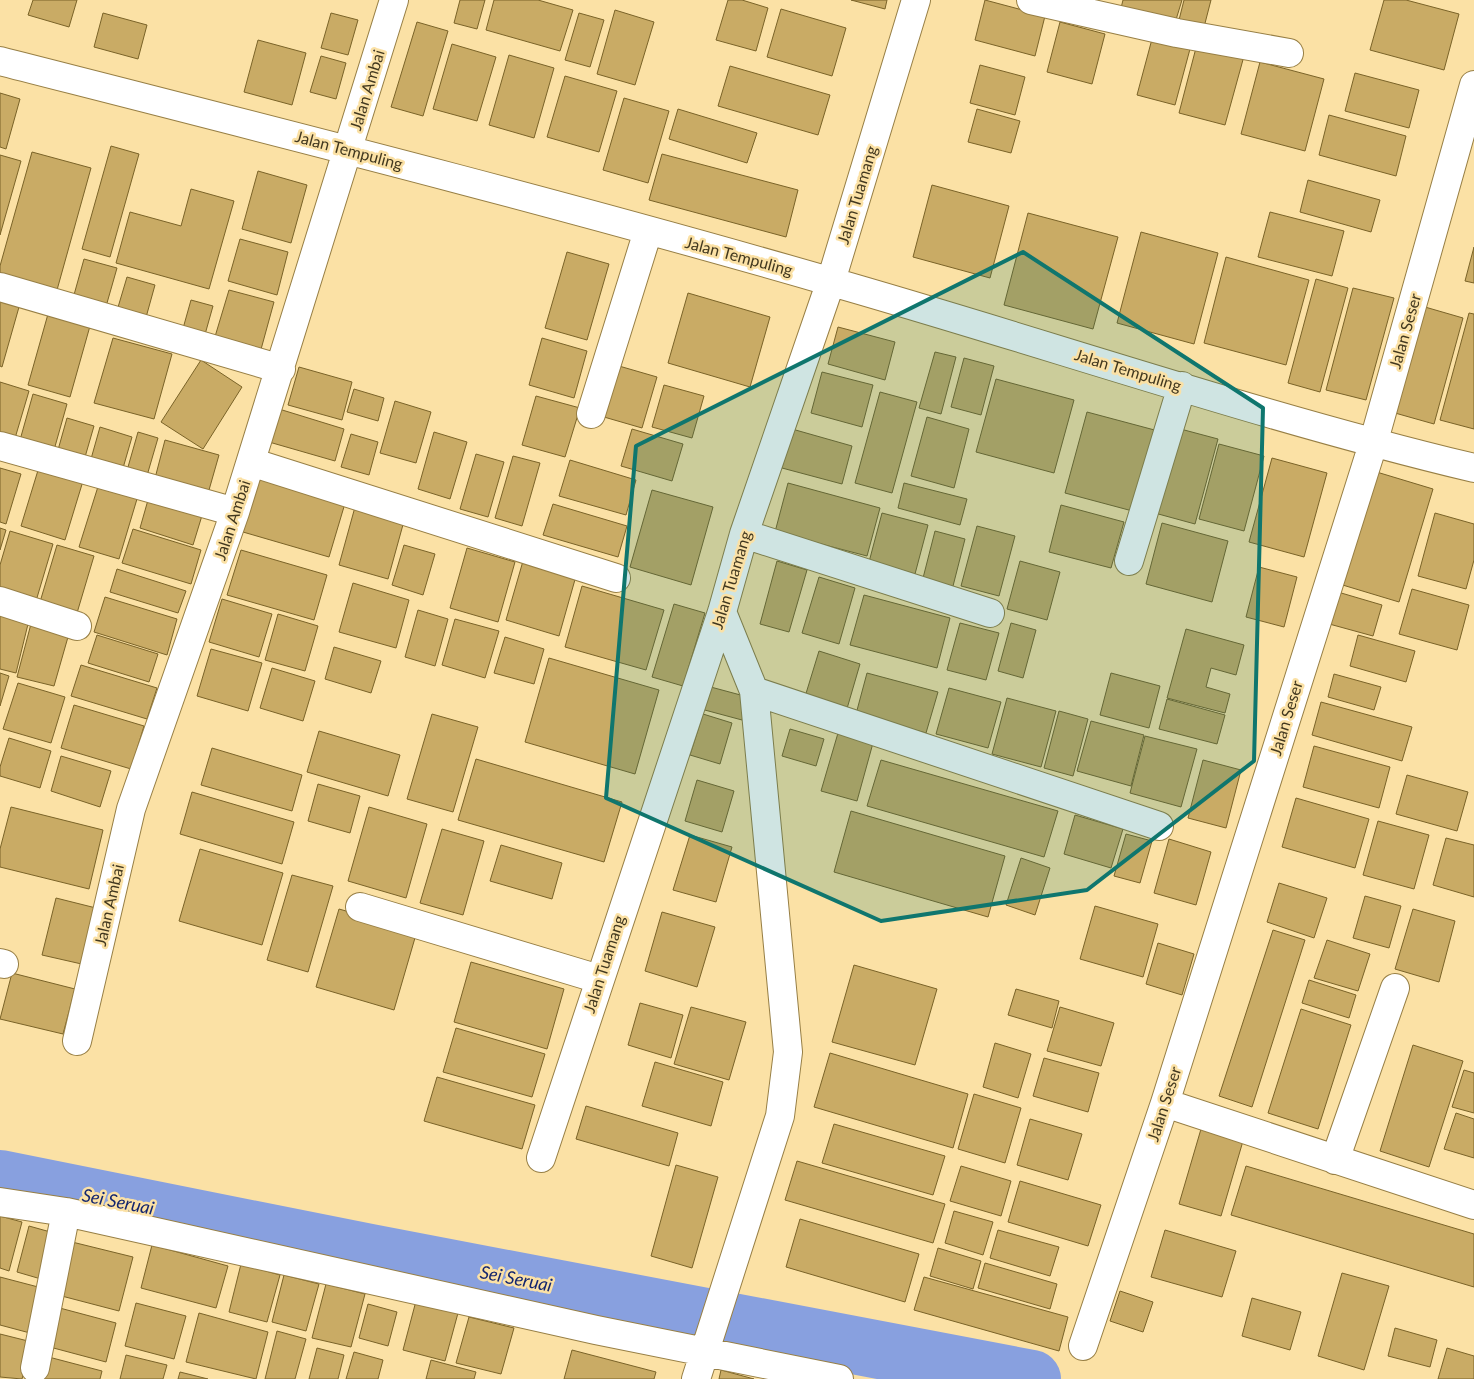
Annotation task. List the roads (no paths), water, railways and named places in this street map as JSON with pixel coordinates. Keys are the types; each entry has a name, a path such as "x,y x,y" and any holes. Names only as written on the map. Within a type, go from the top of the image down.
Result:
{"street":[{"name":"Jalan Ambai","path":"77,1041 131,809 235,512 281,369 394,0"},
{"name":"Jalan Tuamang","path":"541,1158 722,612 744,534 831,281 916,0"},
{"path":"1032,0 1177,33 1290,53"},
{"name":"Jalan Tempuling","path":"0,62 348,150 831,281 1373,444 1474,468"},
{"name":"Jalan Seser","path":"1083,1346 1165,1103 1373,444 1474,85"},
{"path":"591,414 648,231"},
{"path":"0,287 281,369"},
{"path":"1129,561 1182,386"},
{"path":"0,446 235,512"},
{"path":"251,462 616,578"},
{"path":"744,534 990,613"},
{"path":"0,601 77,626"},
{"path":"696,1379 780,1116 788,1052 754,692 722,612"},
{"path":"754,692 1159,826"},
{"path":"360,907 599,979"},
{"path":"1335,1160 1395,988"},
{"path":"1165,1103 1474,1205"},
{"path":"0,1202 66,1212 596,1330 707,1342 839,1379"},
{"path":"35,1368 66,1212"}],"waterway":[{"name":"Sei Seruai","path":"0,1179 370,1253 1032,1379"}]}
